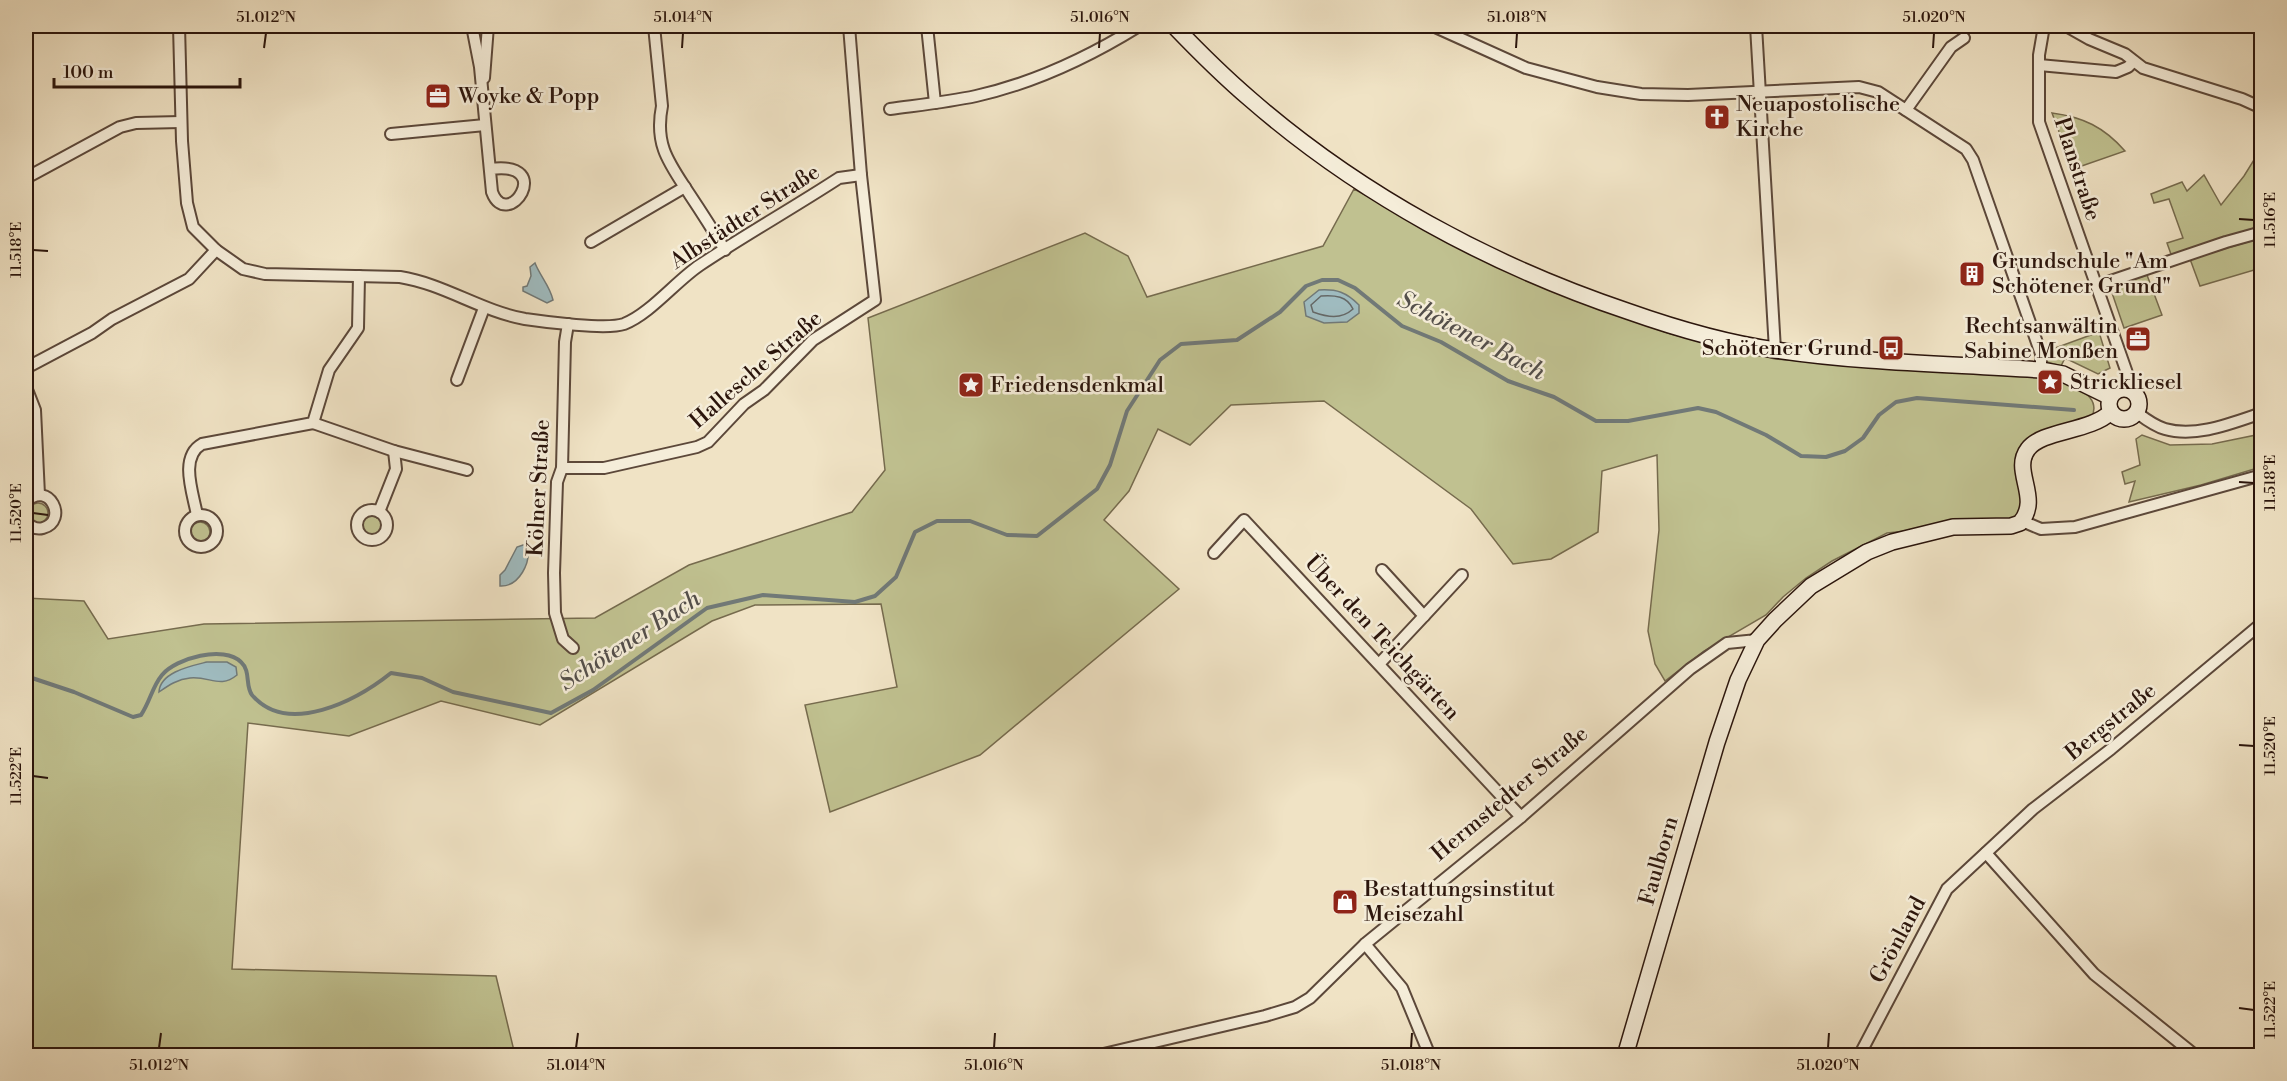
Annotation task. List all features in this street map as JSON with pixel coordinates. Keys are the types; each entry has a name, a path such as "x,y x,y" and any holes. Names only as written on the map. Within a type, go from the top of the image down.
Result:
{"street":[{"name":"Albstädter Straße","path":"179,26 181,122 187,203 193,227 216,249 243,269 265,274 400,276 421,280 484,308 523,318 568,324 622,325 635,318 698,266 839,178 861,175"},
{"path":"472,26 475,32 490,169"},
{"path":"482,90 487,65 488,26"},
{"path":"654,26 662,106 659,118 662,147 670,167 725,250"},
{"name":"Hallesche Straße","path":"562,468 604,468 696,447 708,442 744,404 764,390 813,340 875,300 861,175 849,26"},
{"path":"927,26 935,103"},
{"path":"890,109 977,96 1029,80 1074,62 1139,26"},
{"path":"1174,26 1250,99 1301,141 1392,203 1465,243 1576,294 1674,327 1775,350 2041,370 2064,374 2111,405 2117,417 2124,419 2136,412 2139,404 2137,397 2132,391 2116,390 2111,405 2096,423 2033,442 2025,452 2022,465 2029,506 2022,520 2011,526 1953,527 1919,534 1866,552 1811,586 1756,640"},
{"path":"1433,26 1526,68 1597,87 1641,94 1688,95 1869,88 1878,92 1966,149 1973,160 2041,354 2041,370"},
{"path":"1756,26 1775,350"},
{"name":"Planstraße","path":"2044,26 2039,65 2039,122 2127,373 2126,389"},
{"path":"2066,26 2089,39 2125,54 2143,68 2242,99 2262,108"},
{"path":"1906,110 1951,47 1964,38"},
{"path":"2039,65 2116,72 2133,62"},
{"path":"26,178 120,127 136,123 181,122"},
{"path":"391,134 485,126"},
{"path":"591,242 685,187"},
{"path":"2096,286 2262,232"},
{"path":"26,368 93,333 111,319 189,279 216,249"},
{"path":"313,423 329,370 357,328 359,276"},
{"path":"457,380 484,308"},
{"name":"Kölner Straße","path":"568,324 565,342 562,468 556,494 554,573 555,613 563,639 573,648"},
{"path":"26,387 35,410 39,495"},
{"path":"2136,412 2165,429 2192,431 2210,429 2262,413"},
{"path":"197,515 188,462 193,449 202,444 313,423 394,451 467,470"},
{"path":"379,512 396,469 394,451"},
{"path":"2022,520 2034,528 2041,529 2075,527 2262,475"},
{"path":"26,502 39,495 44,496 53,503 55,514 50,525 40,529 26,522"},
{"name":"Über den Teichgärten","path":"1214,553 1244,520 1380,663 1521,817"},
{"path":"1383,570 1424,615"},
{"name":"Über den Teichgärten","path":"1380,663 1462,575"},
{"name":"Bergstraße","path":"1986,853 2033,808 2111,748 2262,623"},
{"name":"Faulborn","path":"1626,1056 1717,742 1737,680 1756,640"},
{"name":"Hermstedter Straße","path":"1095,1056 1265,1016 1295,1007 1310,998 1365,944 1521,817 1690,669 1728,643 1756,640"},
{"path":"1986,853 2094,974 2196,1056"},
{"name":"Grönland","path":"1859,1056 1947,889 1986,853"},
{"path":"1365,944 1402,988 1430,1056"}],"green space":[{"path":"2052,113 2074,117 2092,124 2101,129 2125,151 2073,169"},
{"path":"2257,155 2261,157 2261,229 2172,257 2167,243 2183,238 2169,199 2154,203 2151,194 2182,182 2187,191 2204,175 2221,205"},
{"path":"1354,189 1522,278 1574,300 1671,334 1775,359 2039,377 2068,384 2086,394 2092,401 2094,409 2091,419 2029,438 2026,493 2020,515 2010,520 1887,533 1832,561 1806,578 1766,615 1704,651 1665,681 1655,664 1648,631 1659,530 1657,455 1602,471 1598,532 1551,559 1513,564 1471,509 1324,401 1231,405 1190,445 1158,429 1129,491 1104,520 1179,589 980,755 830,812 805,705 897,687 881,604 755,605 712,621 540,725 441,701 349,736 248,723 232,969 496,976 515,1055 26,1055 26,598 84,601 108,639 204,624 595,618 689,565 852,512 885,470 868,318 1085,233 1128,256 1147,297 1323,246"},
{"path":"2261,238 2261,268 2200,286 2190,259"},
{"path":"2147,275 2162,315 2124,328 2110,287"},
{"path":"2099,332 2110,368 2098,374 2065,358 2061,366 2047,362 2047,351"},
{"path":"2261,434 2261,467 2201,485 2129,502 2135,481 2125,484 2122,472 2140,465 2136,439 2142,435 2170,445 2212,444"},
{"path":"38,503 45,506 48,513 45,520 38,523 31,520 28,513 31,506"},
{"path":"372,516 379,519 382,526 379,533 372,536 365,533 362,526 365,519"},
{"path":"200,522 207,525 210,532 207,539 200,542 193,539 190,532 193,525"}],"water":[{"path":"535,263 552,295 553,300 547,303 523,291 523,287 527,286 531,276 530,267"},
{"path":"1319,290 1331,290 1345,294 1359,305 1359,313 1347,322 1324,323 1306,316 1304,302"},
{"path":"527,545 528,552 526,566 513,582 500,586 500,575 517,547"},
{"path":"207,662 227,662 236,667 237,675 220,682 197,678 186,679 159,692 161,685 170,675"}],"waterway":[{"name":"Schötener Bach","path":"26,676 74,692 133,717 141,715 162,675 169,669 189,659 223,654 233,657 244,666 252,695 267,707 284,713 303,714 342,703 391,673 422,678 453,692 551,713 593,690 707,608 763,595 855,602 875,596 896,577 915,532 937,521 970,521 1007,535 1037,536 1097,489 1110,465 1127,411 1160,360 1181,344 1237,340 1280,312 1306,286 1322,280 1338,280 1355,288 1402,326 1441,342 1508,381 1554,397 1596,421 1628,421 1698,408 1716,412 1766,435 1801,456 1826,457 1845,451 1863,438 1879,415 1896,402 1917,398 2074,410"}],"place":[{"name":"Woyke & Popp","path":"438,96"},
{"name":"Neuapostolische Kirche","path":"1717,117"},
{"name":"Grundschule \"Am Schötener Grund\"","path":"1972,274"},
{"name":"Rechtsanwältin Sabine Monßen","path":"2138,339"},
{"name":"Schötener Grund","path":"1891,348"},
{"name":"Strickliesel","path":"2050,382"},
{"name":"Friedensdenkmal","path":"971,385"},
{"name":"Bestattungsinstitut Meisezahl","path":"1345,902"}]}
